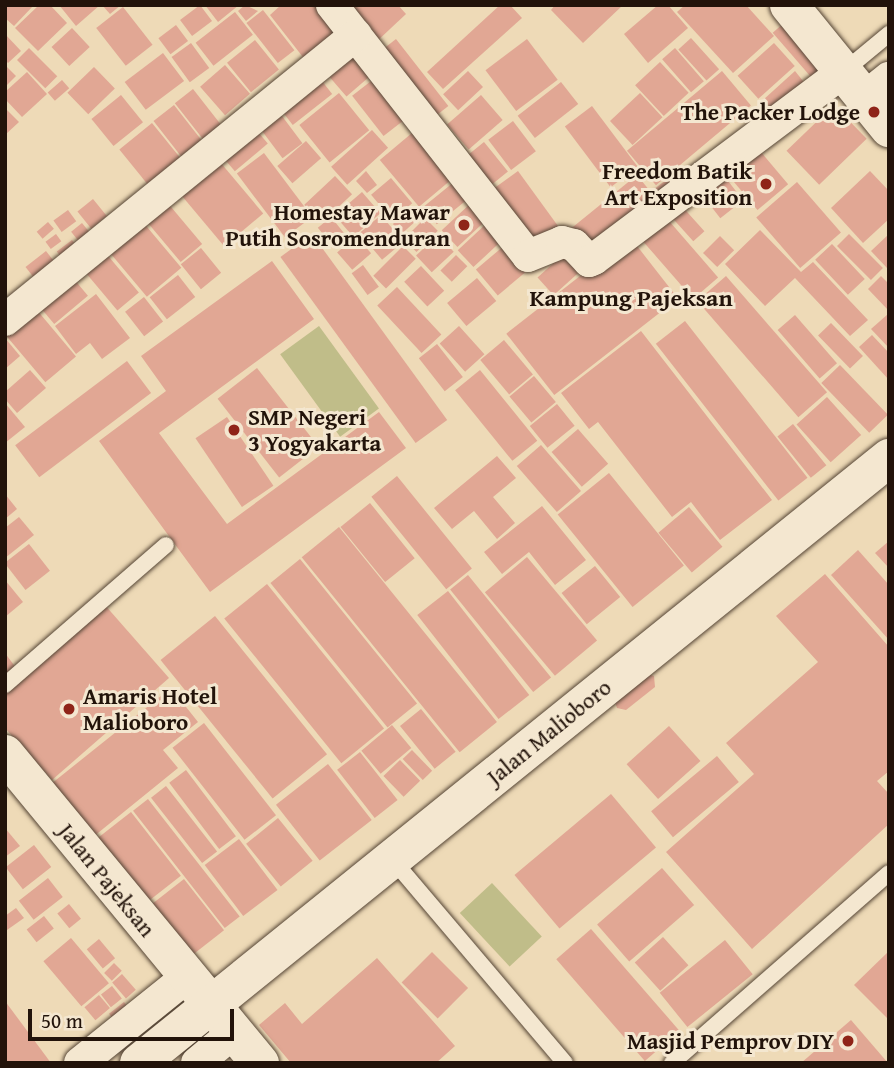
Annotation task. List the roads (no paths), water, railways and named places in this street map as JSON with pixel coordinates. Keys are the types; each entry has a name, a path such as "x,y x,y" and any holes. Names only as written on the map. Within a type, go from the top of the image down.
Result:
{"main road":[{"path":"789,5 865,83 889,128"},
{"name":"Jalan Malioboro","path":"139,1063 889,458"},
{"name":"Jalan Pajeksan","path":"5,754 260,1063"}],"street":[{"path":"332,5 528,256 562,242 574,245 589,261 865,83"},
{"path":"5,320 356,35"},
{"path":"80,1063 210,1005"},
{"path":"197,1063 210,1005"}],"lane":[{"path":"865,83 889,34"},
{"path":"5,685 166,545"},
{"path":"392,859 565,1063"},
{"path":"672,1063 889,873"}],"place":[{"name":"The Packer Lodge","path":"874,112"},
{"name":"Freedom Batik Art Exposition","path":"766,184"},
{"name":"Homestay Mawar Putih Sosromenduran","path":"464,225"},
{"name":"SMP Negeri 3 Yogyakarta","path":"234,430"},
{"name":"Amaris Hotel Malioboro","path":"69,709"},
{"name":"Masjid Pemprov DIY","path":"848,1041"}],"district":[{"name":"Kampung Pajeksan","path":"631,298"}]}
